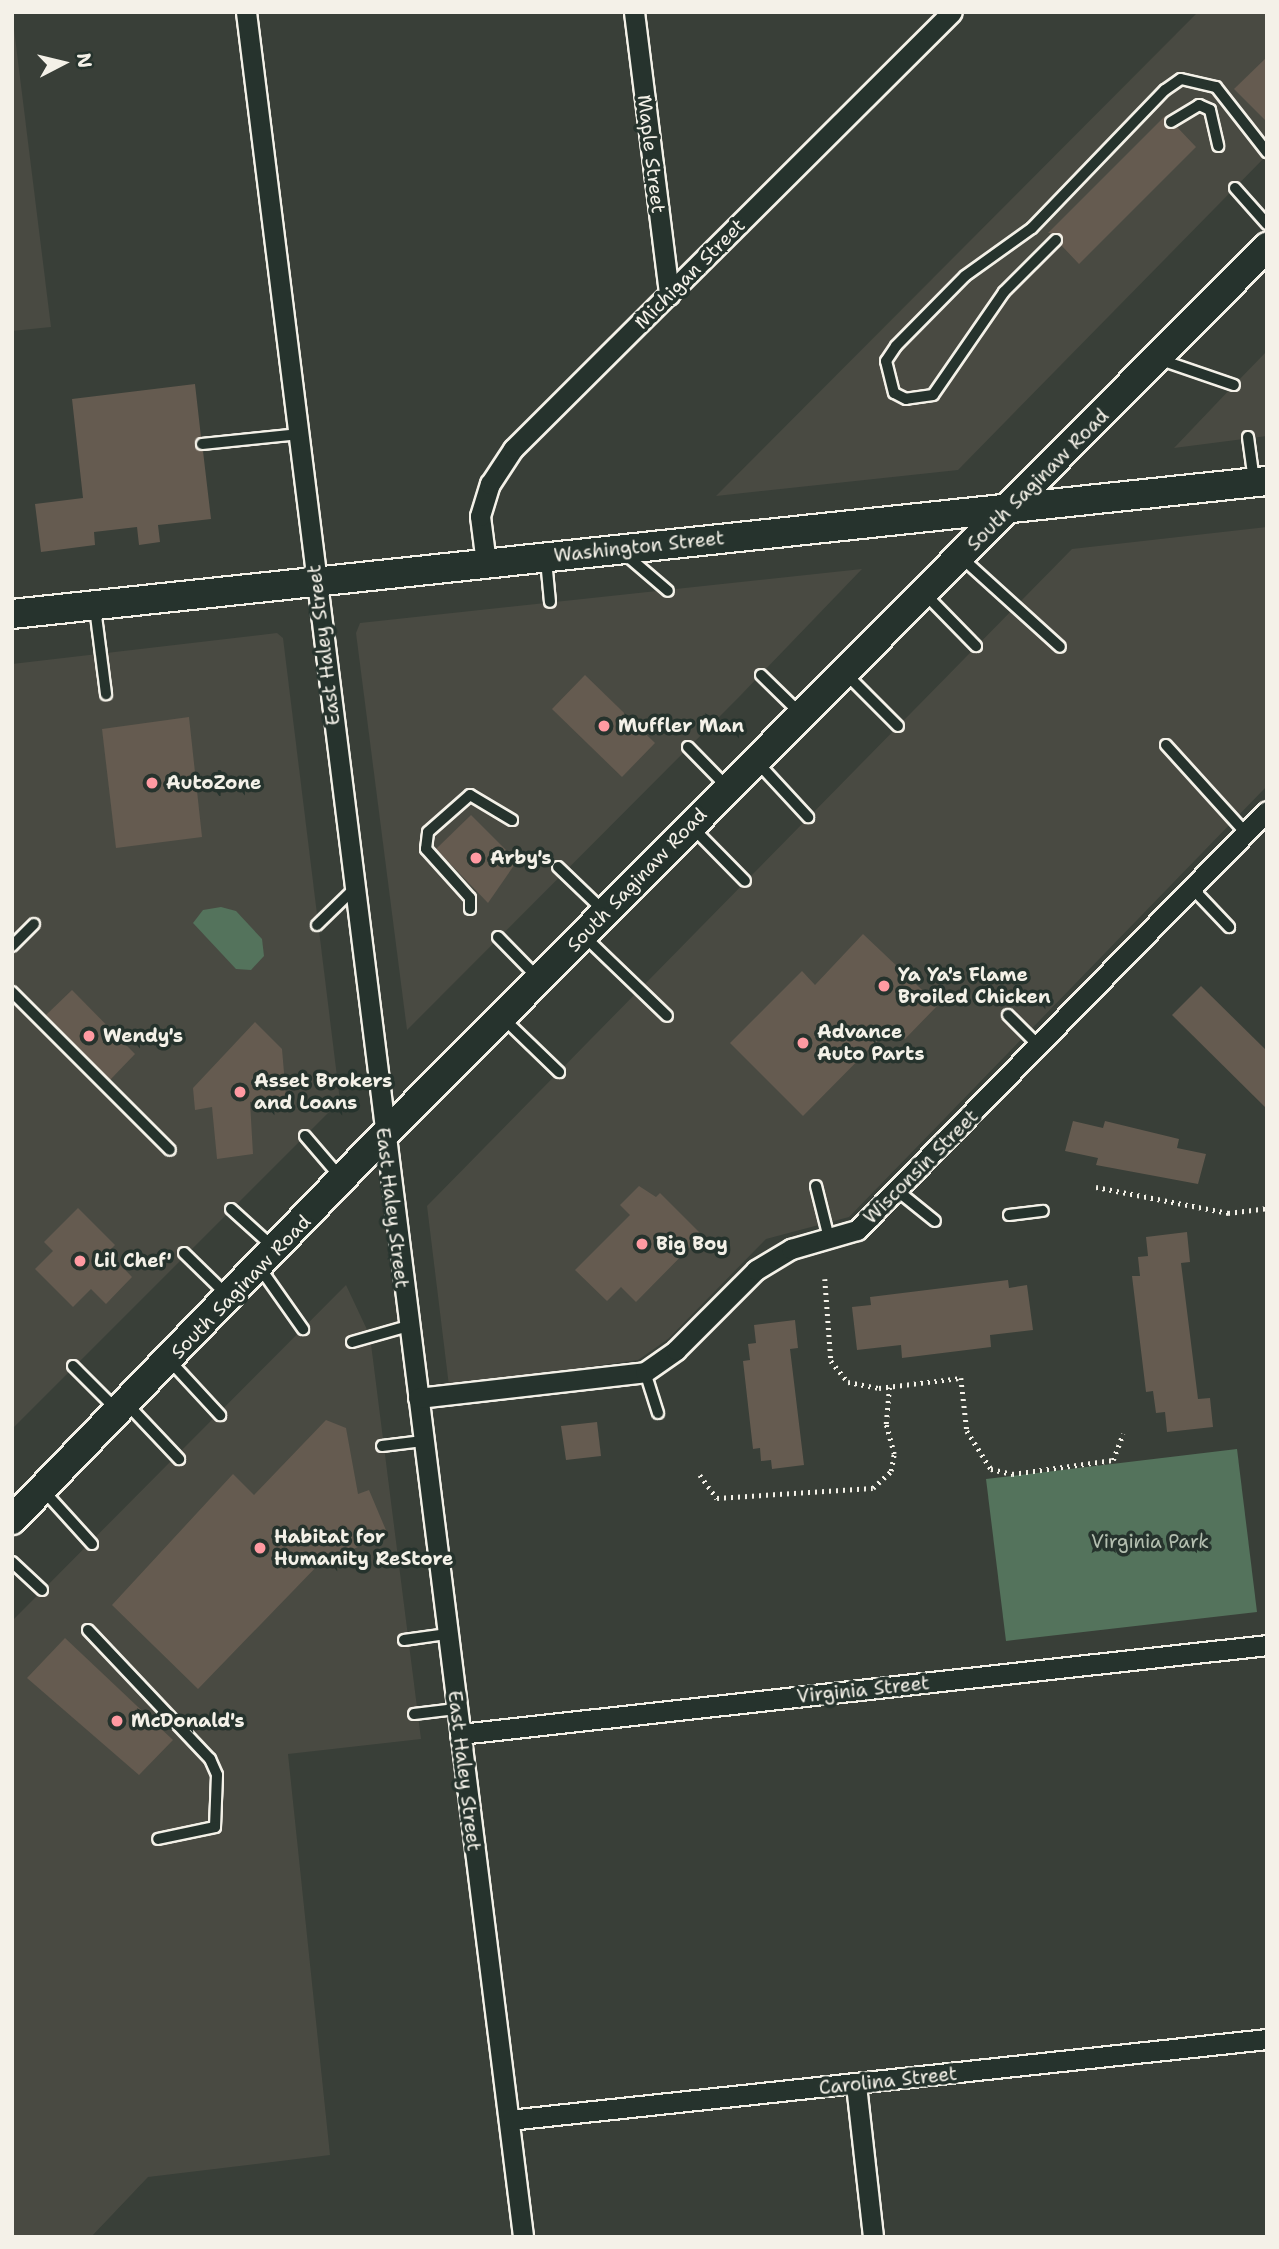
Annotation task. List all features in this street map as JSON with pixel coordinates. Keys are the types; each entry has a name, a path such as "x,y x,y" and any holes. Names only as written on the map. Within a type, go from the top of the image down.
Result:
{"main road":[{"name":"South Saginaw Road","path":"12,1520 269,1259 383,1136 503,1018 755,760 1013,508 1267,248"},
{"name":"Washington Street","path":"12,614 1260,481"}],"street":[{"name":"East Haley Street","path":"246,12 383,1136 509,2120 519,2236"},
{"name":"Maple Street","path":"634,12 669,295"},
{"name":"Michigan Street","path":"486,563 480,516 490,484 513,449 952,12"},
{"name":"Wisconsin Street","path":"645,1373 676,1350 756,1270 830,1238 858,1230 899,1192 1267,811"},
{"path":"418,1398 645,1373"},
{"name":"Virginia Street","path":"460,1734 1267,1645"},
{"name":"Carolina Street","path":"509,2120 1267,2039"},
{"path":"856,2085 873,2237"}],"lane":[{"path":"1056,240 1004,292 933,395 906,399 894,393 886,361 896,346 965,276 1032,228 1165,90 1181,79 1216,87 1267,152"},
{"path":"1171,122 1199,105 1210,110 1218,146"},
{"path":"1235,188 1267,224"},
{"path":"1157,359 1234,385"},
{"path":"202,444 299,434"},
{"path":"1248,436 1260,481"},
{"path":"619,549 668,591"},
{"path":"545,556 550,602"},
{"path":"962,558 1060,647"},
{"path":"925,594 976,646"},
{"path":"95,606 106,694"},
{"path":"844,672 898,726"},
{"path":"761,675 801,715"},
{"path":"1166,745 1245,832"},
{"path":"688,747 727,788"},
{"path":"755,760 808,817"},
{"path":"470,909 470,898 426,849 428,832 470,794 512,820"},
{"path":"690,825 745,881"},
{"path":"558,867 605,913"},
{"path":"1192,888 1229,927"},
{"path":"317,925 354,889"},
{"path":"12,946 34,924"},
{"path":"583,935 667,1016"},
{"path":"498,937 540,980"},
{"path":"12,992 170,1150"},
{"path":"1008,1016 1039,1046"},
{"path":"503,1018 559,1072"},
{"path":"305,1136 342,1181"},
{"path":"816,1186 830,1238"},
{"path":"899,1192 934,1221"},
{"path":"231,1209 269,1259 303,1329"},
{"path":"1009,1215 1043,1211"},
{"path":"184,1252 230,1299"},
{"path":"352,1342 408,1326"},
{"path":"170,1361 220,1415"},
{"path":"74,1366 179,1459"},
{"path":"645,1373 658,1413"},
{"path":"382,1446 423,1441"},
{"path":"42,1489 92,1544"},
{"path":"12,1562 42,1590"},
{"path":"88,1630 210,1759 217,1775 215,1827 158,1839"},
{"path":"404,1640 446,1634"},
{"path":"414,1714 456,1709"}],"path":[{"path":"1096,1187 1228,1213 1267,1208"},
{"path":"825,1279 831,1361 848,1382 889,1387 961,1378 967,1431 991,1469 1012,1474 1113,1460 1123,1434"},
{"path":"700,1475 718,1497 873,1489 891,1471 894,1454 886,1424 889,1387"}],"shaded area":[{"path":"1198,12 1267,12 1267,155 958,470 716,496"},
{"path":"12,13 51,327 12,331"},
{"path":"1267,351 1267,436 1174,448 1234,385"},
{"path":"1267,527 1267,786 849,1217 766,1239 668,1339 638,1360 449,1386 427,1206 1072,549"},
{"path":"862,569 739,697 407,1030 356,633 360,623"},
{"path":"277,633 283,638 340,1101 12,1429 12,664"},
{"path":"346,1285 370,1336 421,1739 288,1754 330,2155 148,2177 91,2237 12,2237 12,1621"}],"green space":[{"path":"221,907 236,911 262,939 264,956 251,970 236,969 193,923 203,910"},
{"name":"Virginia Park","path":"1237,1449 1257,1612 1006,1641 986,1479"}],"building":[{"path":"1267,57 1267,122 1234,89"},
{"path":"1165,116 1165,126 1177,127 1196,147 1079,264 1061,245 1061,234 1048,233"},
{"path":"195,384 201,437 195,445 203,451 211,519 158,525 160,542 139,545 137,527 94,532 95,545 41,552 35,504 83,498 72,399"},
{"name":"Muffler Man","path":"585,675 655,743 622,777 552,709"},
{"name":"AutoZone","path":"189,717 202,837 116,848 102,729"},
{"path":"471,815 517,861 488,903 436,849"},
{"path":"863,934 938,1005 905,1039 892,1026 803,1116 730,1043 802,971 815,985"},
{"path":"1201,986 1267,1051 1267,1109 1172,1015"},
{"name":"Wendy's","path":"72,990 135,1054 110,1080 46,1015"},
{"name":"Asset Brokers and Loans","path":"255,1022 282,1049 286,1096 250,1102 253,1154 217,1159 212,1107 195,1110 193,1088"},
{"path":"1073,1121 1103,1128 1105,1121 1179,1139 1177,1148 1206,1154 1198,1184 1096,1165 1098,1158 1065,1151"},
{"path":"639,1186 656,1197 660,1193 702,1235 636,1302 621,1287 607,1301 575,1270 630,1215 620,1205"},
{"name":"Lil Chef'","path":"78,1208 115,1245 108,1252 132,1277 106,1304 91,1289 73,1307 35,1269 53,1251 44,1242"},
{"path":"1187,1232 1190,1262 1181,1263 1198,1399 1210,1398 1213,1427 1167,1432 1165,1412 1156,1413 1153,1391 1146,1392 1132,1276 1140,1276 1138,1257 1148,1256 1146,1237"},
{"path":"1008,1280 1009,1288 1027,1285 1033,1330 990,1335 991,1347 902,1358 901,1345 857,1350 852,1307 871,1305 870,1297"},
{"path":"795,1320 798,1348 790,1349 804,1465 772,1469 771,1460 761,1461 760,1448 753,1449 743,1361 750,1360 748,1344 756,1343 754,1325"},
{"name":"Habitat for Humanity ReStore","path":"326,1420 346,1428 358,1494 369,1490 388,1535 321,1562 198,1689 112,1605 233,1474 254,1495"},
{"path":"597,1422 601,1456 566,1460 561,1426"},
{"path":"65,1638 173,1740 139,1775 27,1678"}],"place":[{"name":"Muffler Man","path":"604,726"},
{"name":"AutoZone","path":"152,783"},
{"name":"Arby's","path":"476,858"},
{"name":"Ya Ya's Flame Broiled Chicken","path":"884,986"},
{"name":"Wendy's","path":"89,1036"},
{"name":"Advance Auto Parts","path":"803,1043"},
{"name":"Asset Brokers and Loans","path":"240,1092"},
{"name":"Big Boy","path":"642,1244"},
{"name":"Lil Chef'","path":"80,1261"},
{"name":"Habitat for Humanity ReStore","path":"260,1548"},
{"name":"McDonald's","path":"117,1721"}]}
